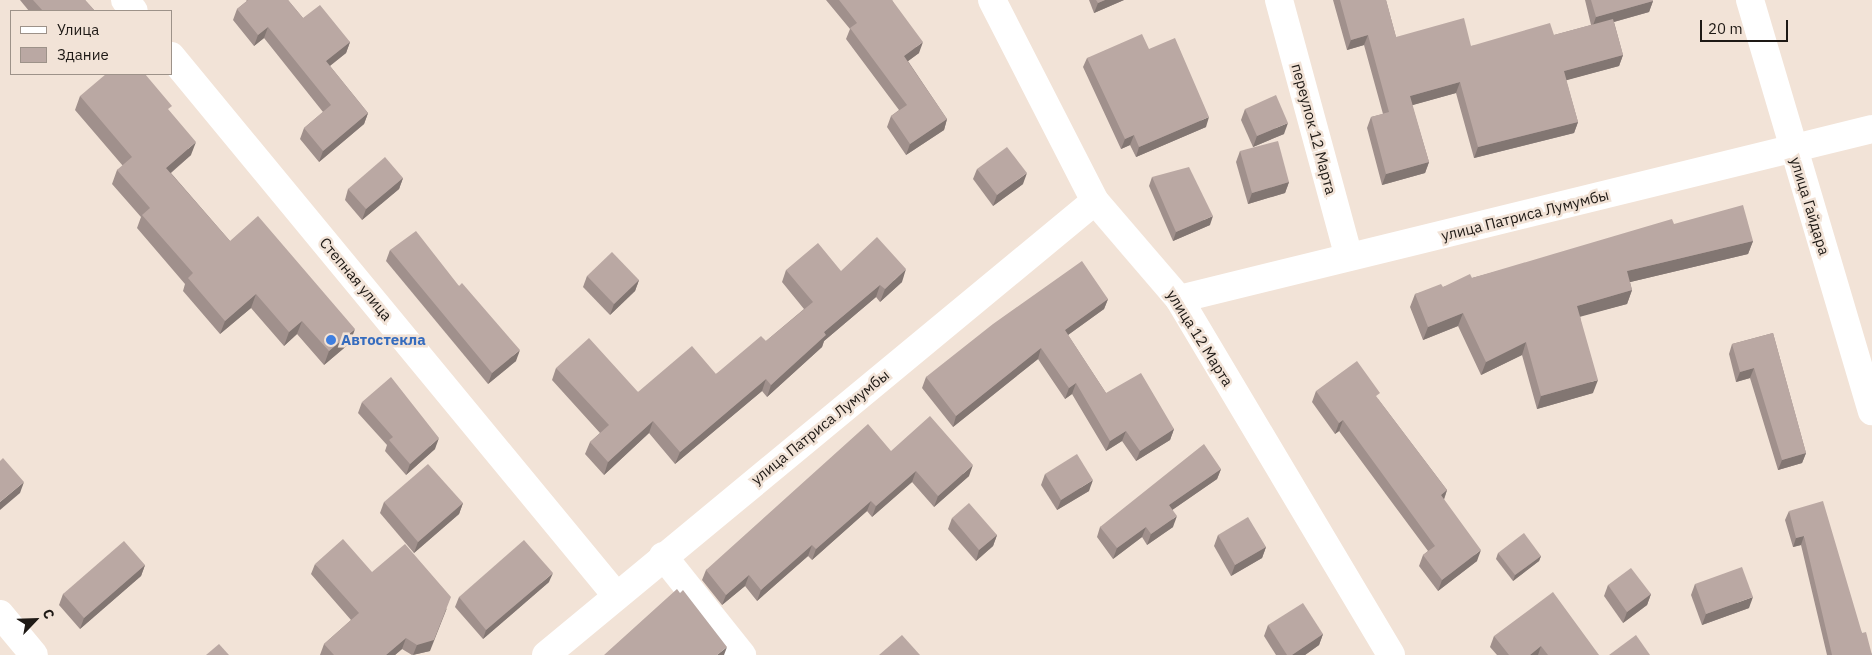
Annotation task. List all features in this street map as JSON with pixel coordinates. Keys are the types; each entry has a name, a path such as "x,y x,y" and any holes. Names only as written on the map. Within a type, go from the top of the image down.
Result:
{"street":[{"path":"125,0 133,10"},
{"name":"улица 12 Марта","path":"992,0 1095,201 1179,299 1391,655"},
{"name":"переулок 12 Марта","path":"1279,0 1349,257"},
{"name":"улица Гайдара","path":"1750,0 1872,411"},
{"name":"Степная улица","path":"172,57 616,595"},
{"name":"улица Патриса Лумумбы","path":"1179,299 1872,130"},
{"name":"улица Патриса Лумумбы","path":"546,655 663,556 1095,201"},
{"path":"663,556 742,655"},
{"path":"0,614 34,655"}],"building":[{"path":"33,0 85,0 94,10 42,10"},
{"path":"248,0 288,0 303,18 320,5 350,42 326,61 368,113 323,151 304,128 331,105 268,27 258,35 237,9"},
{"path":"839,0 892,0 923,42 904,56 947,119 910,144 891,116 907,105 850,28 857,23"},
{"path":"1340,0 1386,0 1396,37 1464,18 1471,46 1550,23 1554,35 1613,19 1623,55 1564,71 1578,122 1478,147 1460,82 1410,96 1429,162 1386,174 1371,117 1389,112 1368,35 1351,40"},
{"path":"1591,0 1653,0 1653,1 1596,17"},
{"path":"1142,34 1149,49 1175,38 1209,117 1139,147 1134,135 1125,139 1087,58"},
{"path":"105,75 146,75 172,106 168,109 196,142 166,168 230,241 258,216 355,329 329,351 302,321 289,332 256,294 225,321 188,278 193,273 142,215 150,208 117,170 132,157 80,96"},
{"path":"1276,95 1288,123 1257,136 1245,109"},
{"path":"1278,141 1289,182 1252,193 1240,151"},
{"path":"1007,147 1027,173 997,195 977,169"},
{"path":"385,157 403,178 366,209 348,189"},
{"path":"1189,167 1213,216 1176,232 1152,177"},
{"path":"1743,205 1753,241 1627,271 1632,290 1577,306 1598,380 1541,396 1526,342 1486,362 1463,313 1428,327 1415,294 1441,284 1443,287 1470,274 1472,278 1672,219 1674,224"},
{"path":"416,231 459,286 462,283 520,350 492,373 390,250"},
{"path":"877,237 906,269 885,289 880,285 824,332 826,335 771,385 766,379 680,452 653,421 608,462 590,442 609,425 556,368 589,338 638,392 692,346 716,374 761,336 766,341 813,302 786,270 818,243 841,271"},
{"path":"612,252 639,280 614,304 587,276"},
{"path":"1082,261 1108,299 1065,330 1106,393 1141,373 1174,429 1140,451 1126,431 1110,441 1076,383 1069,388 1041,348 956,416 926,377 993,324"},
{"path":"1773,333 1806,453 1782,460 1754,368 1740,372 1732,344"},
{"path":"1357,361 1380,393 1376,396 1447,490 1441,495 1481,550 1442,580 1423,555 1435,546 1343,420 1339,423 1316,391"},
{"path":"391,377 439,438 410,464 389,440 393,437 362,402"},
{"path":"930,416 973,465 938,496 916,471 876,506 871,501 816,549 812,545 761,590 749,575 726,595 706,570 868,424 891,451"},
{"path":"1204,444 1221,469 1169,505 1177,516 1151,534 1146,527 1117,548 1100,527"},
{"path":"1077,454 1093,480 1061,500 1045,474"},
{"path":"3,458 24,482 0,502 0,461"},
{"path":"428,464 463,503 418,542 384,502"},
{"path":"1823,501 1862,633 1866,632 1872,655 1832,655 1804,536 1796,538 1789,511"},
{"path":"969,503 997,535 979,550 952,518"},
{"path":"1248,517 1266,547 1235,565 1218,535"},
{"path":"1524,533 1541,556 1515,575 1498,553"},
{"path":"343,539 372,572 405,544 451,597 434,640 417,645 406,638 386,655 334,655 324,644 359,613 315,564"},
{"path":"524,540 553,573 486,630 459,597"},
{"path":"124,541 145,565 84,618 63,594"},
{"path":"1742,567 1753,597 1706,614 1695,584"},
{"path":"1631,568 1651,594 1627,612 1608,585"},
{"path":"677,589 680,593 683,590 727,647 717,655 604,655"},
{"path":"1553,592 1599,655 1548,655 1541,646 1530,655 1509,655 1494,636"},
{"path":"1303,603 1323,634 1292,655 1287,655 1268,625"},
{"path":"902,635 920,655 879,655"},
{"path":"1636,635 1650,655 1609,655"},
{"path":"219,644 229,655 206,655"}],"place":[{"name":"Автостекла","path":"331,340"}]}
